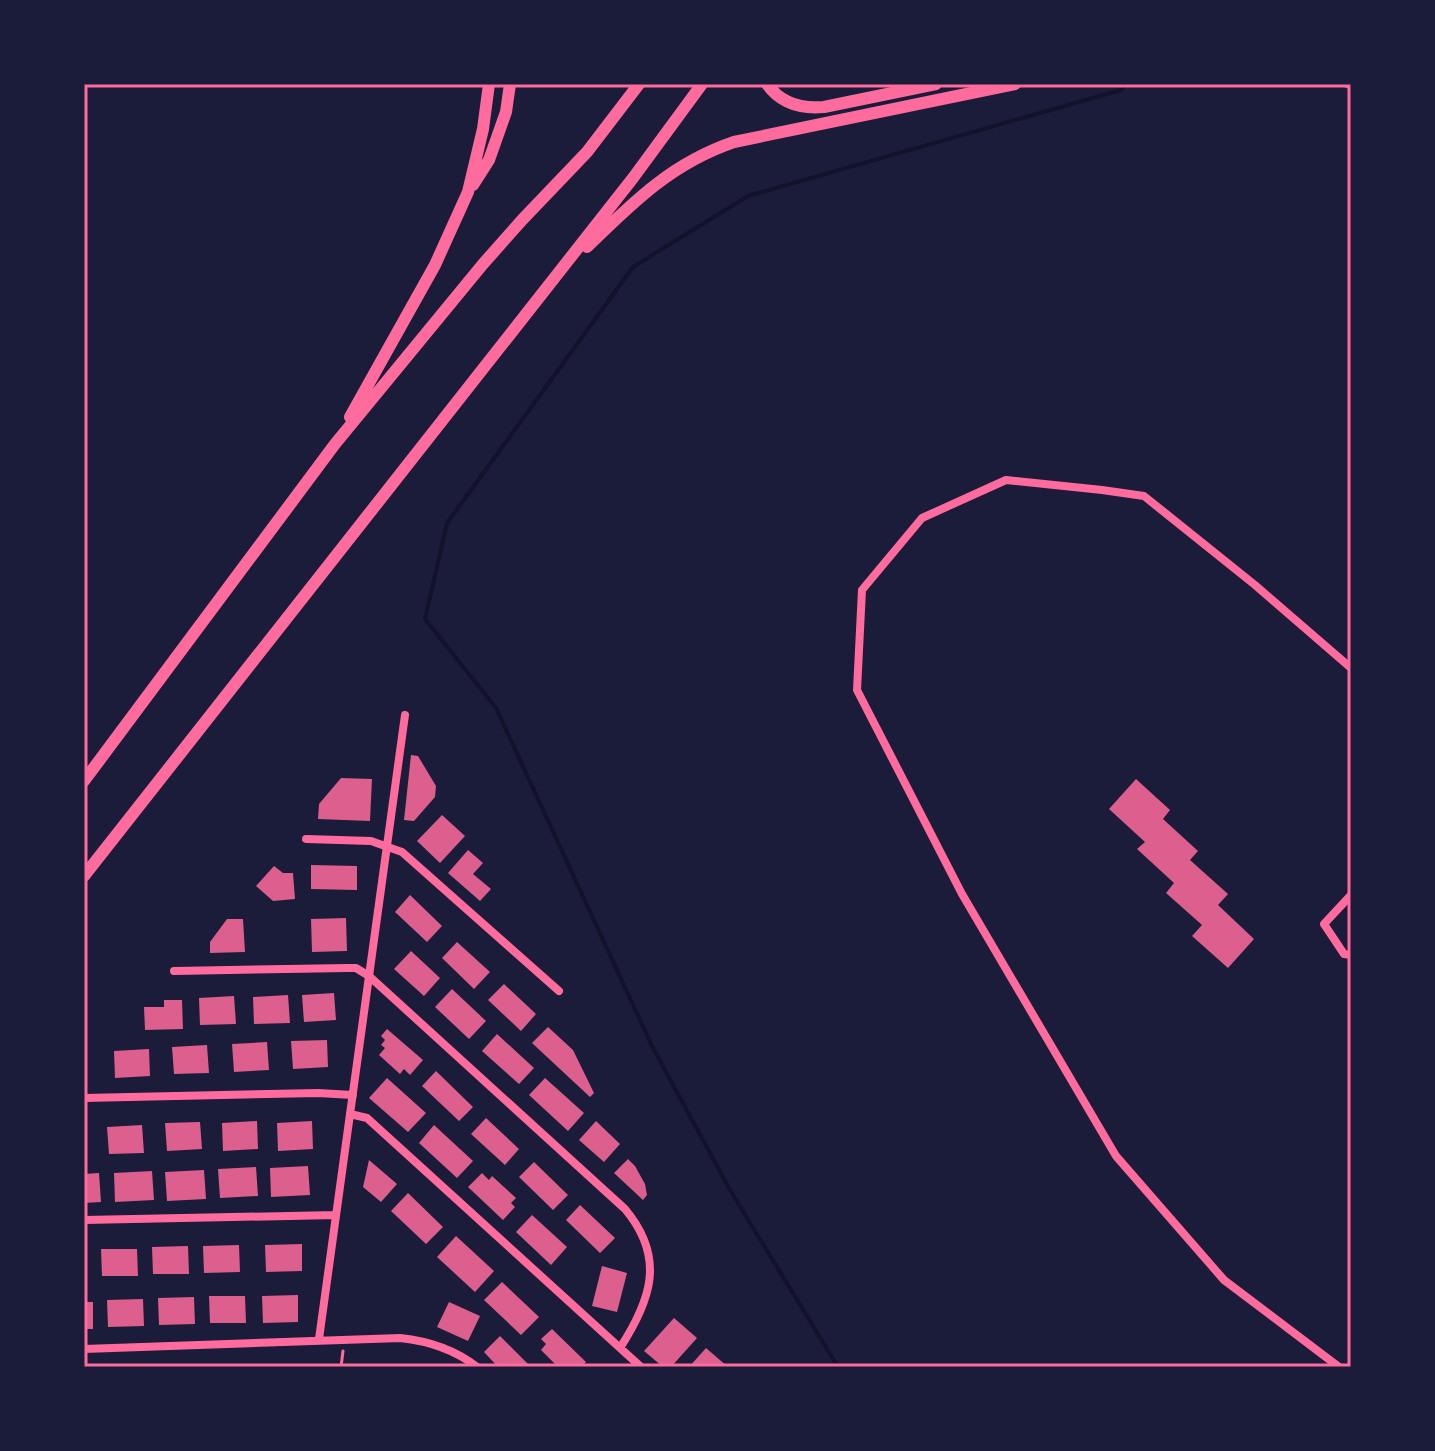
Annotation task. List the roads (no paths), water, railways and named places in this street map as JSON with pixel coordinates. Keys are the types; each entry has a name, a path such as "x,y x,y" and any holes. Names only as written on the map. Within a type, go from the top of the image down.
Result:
{"highway":[{"path":"468,192 483,129 489,84"},
{"path":"335,444 435,265 468,192 489,160 506,112 510,84"},
{"path":"84,781 335,444 483,264 571,170 639,84"},
{"path":"84,876 633,178 702,84"},
{"path":"767,84 787,102 811,108 936,84"},
{"path":"553,280 653,185 714,148 1015,84"}],"street":[{"path":"1339,1367 1224,1280 1116,1156 962,894 857,690 862,590 922,518 1006,480 1144,496 1255,585 1351,668"},
{"path":"319,1339 405,715"},
{"path":"306,839 359,839 402,852 559,991"},
{"path":"1351,895 1324,924 1344,954 1351,955"},
{"path":"174,971 356,968 369,976 635,1221 648,1256 649,1290 638,1320 620,1348"},
{"path":"84,1098 353,1095"},
{"path":"350,1114 367,1118 641,1367"},
{"path":"84,1220 336,1215"},
{"path":"84,1349 400,1338 420,1340 454,1351 477,1367"}],"waterway":[{"path":"838,1367 730,1190 652,1046 496,708 425,619 447,523 633,267 748,196 1121,90 1126,84"}]}
